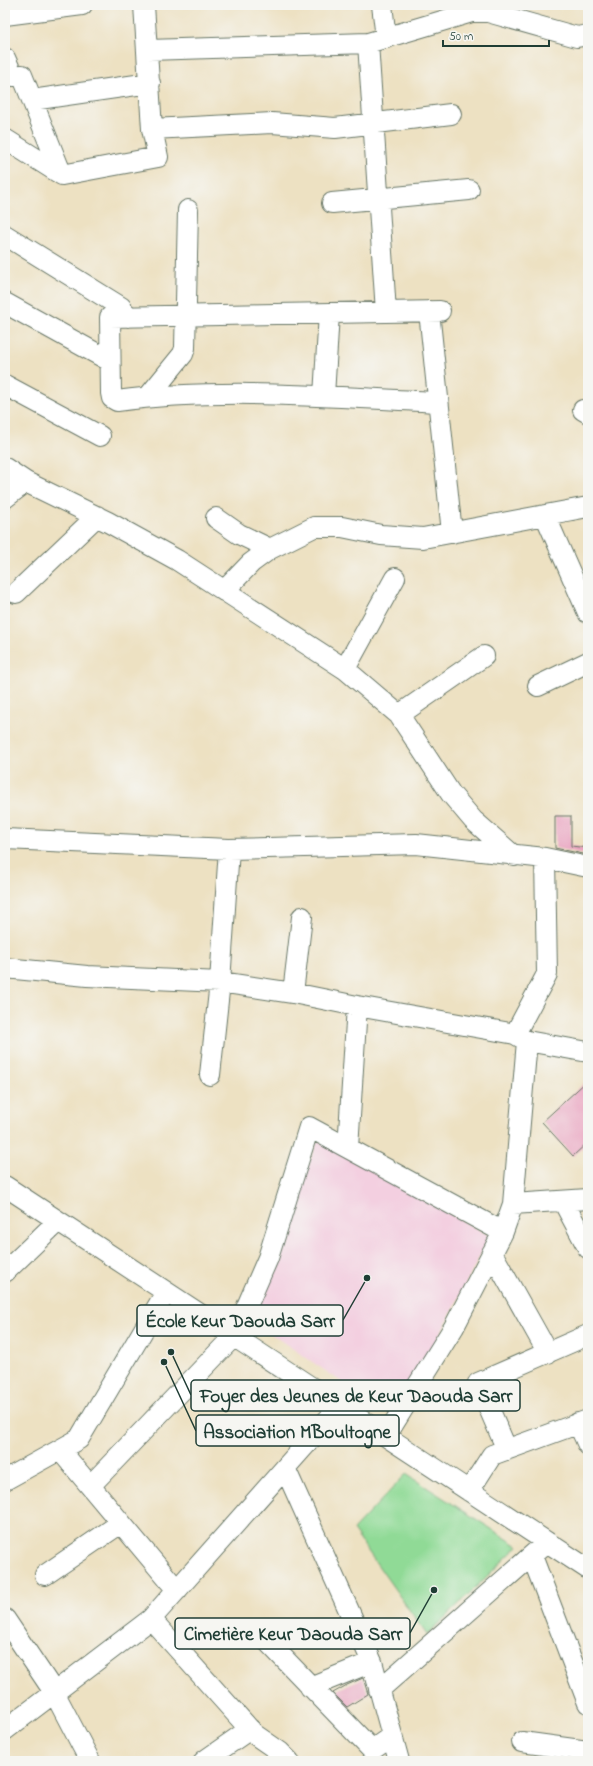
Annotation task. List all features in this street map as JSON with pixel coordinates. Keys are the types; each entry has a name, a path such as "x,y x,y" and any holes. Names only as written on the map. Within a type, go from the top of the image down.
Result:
{"street":[{"path":"5,15 82,5"},
{"path":"5,139 62,175 158,158 152,129 144,5"},
{"path":"382,5 377,40 373,123 386,312"},
{"path":"148,50 377,40 472,12 488,12 577,37 588,35"},
{"path":"5,58 9,82 22,75 62,175"},
{"path":"32,100 150,83"},
{"path":"152,129 272,123 335,128 451,114"},
{"path":"332,203 469,190"},
{"path":"148,397 183,354 185,348 188,210"},
{"path":"5,235 122,307 128,317"},
{"path":"5,302 110,361"},
{"path":"438,402 264,394 148,397 117,401 112,398 110,317 434,311 438,402 452,534"},
{"path":"324,396 329,313"},
{"path":"5,384 100,436"},
{"path":"5,468 26,482 97,516 177,560 345,670 399,715 451,794 473,820 514,856"},
{"path":"5,498 26,482"},
{"path":"224,591 251,563 270,549 314,527 342,527 381,535 423,538 452,534 588,507"},
{"path":"16,593 97,516"},
{"path":"545,516 588,614"},
{"path":"216,518 239,534 270,549"},
{"path":"345,670 395,578"},
{"path":"399,715 484,656"},
{"path":"538,686 588,662"},
{"path":"5,839 230,849 416,844 514,856 545,858 588,867"},
{"path":"210,1075 220,982 230,849"},
{"path":"386,1436 454,1327 503,1232 513,1204 521,1037 547,974 545,858"},
{"path":"293,993 302,917"},
{"path":"5,968 87,976 220,982 293,993 521,1037 588,1052"},
{"path":"348,1148 357,1006"},
{"path":"90,1486 234,1336 268,1258 309,1127 503,1232"},
{"path":"5,1186 588,1569"},
{"path":"513,1204 588,1199"},
{"path":"563,1200 588,1248"},
{"path":"5,1272 58,1221"},
{"path":"492,1253 548,1353"},
{"path":"5,1480 79,1439 166,1292"},
{"path":"507,1450 478,1383 588,1336"},
{"path":"5,1730 151,1619 340,1406"},
{"path":"469,1491 492,1456 507,1450 583,1422 588,1445"},
{"path":"60,1450 176,1590"},
{"path":"285,1468 372,1662 399,1761"},
{"path":"46,1575 121,1523"},
{"path":"379,1690 547,1542"},
{"path":"532,1556 588,1703"},
{"path":"5,1619 54,1692 90,1761"},
{"path":"151,1619 250,1729 262,1740 280,1752 289,1761"},
{"path":"268,1642 372,1750 392,1736"},
{"path":"310,1686 372,1662"},
{"path":"204,1761 250,1729"},
{"path":"522,1742 588,1751"}],"shaded area":[{"path":"318,1140 490,1236 428,1358 392,1416 249,1319"}],"green space":[{"path":"406,1474 518,1546 427,1635 353,1530"}],"building":[{"path":"555,816 571,816 571,846 588,848 588,855 555,848"},
{"path":"588,1080 588,1142 573,1156 542,1122"},
{"path":"363,1678 368,1694 347,1707 333,1693 347,1685"}],"place":[{"name":"École Keur Daouda Sarr","path":"367,1278"},
{"name":"Foyer des Jeunes de Keur Daouda Sarr","path":"171,1352"},
{"name":"Association MBoultogne","path":"164,1362"},
{"name":"Cimetière Keur Daouda Sarr","path":"434,1590"}]}
